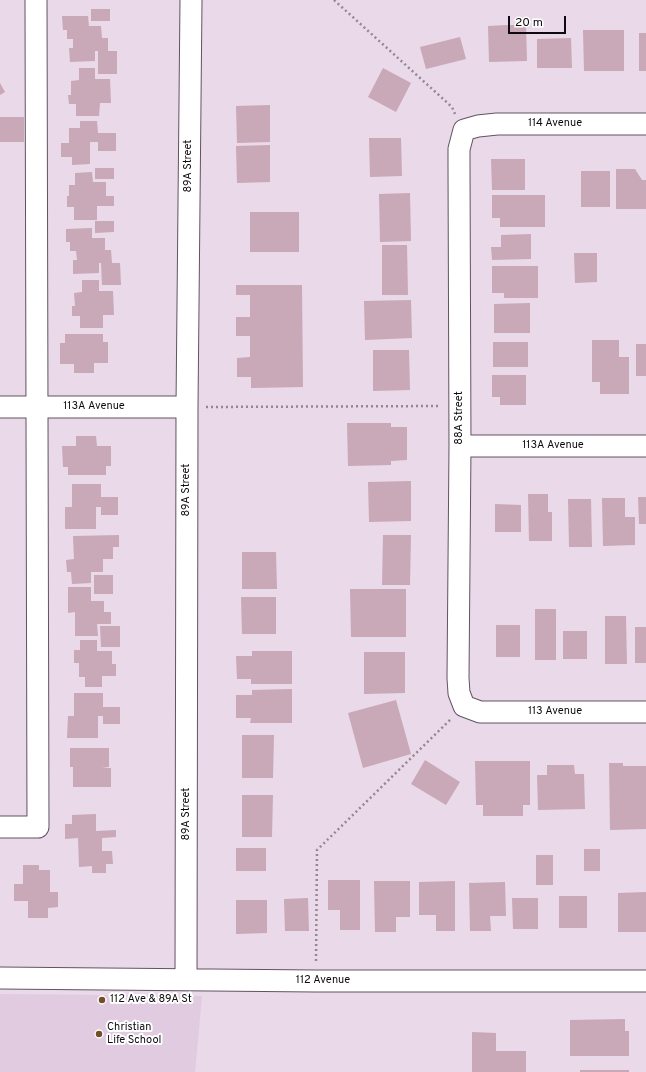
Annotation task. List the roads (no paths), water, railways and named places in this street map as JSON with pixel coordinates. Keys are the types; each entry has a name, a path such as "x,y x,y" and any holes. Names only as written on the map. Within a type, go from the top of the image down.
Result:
{"street":[{"path":"0,828 38,827 36,0"},
{"name":"89A Street","path":"186,979 191,0"},
{"name":"114 Avenue","path":"464,130 478,126 497,124 646,124"},
{"name":"88A Street","path":"464,130 459,150 460,446 458,678 459,693 464,706"},
{"name":"113A Avenue","path":"0,407 188,407"},
{"name":"113A Avenue","path":"460,446 646,446"},
{"name":"113 Avenue","path":"464,706 480,712 646,712"},
{"name":"112 Avenue","path":"0,978 316,981 646,981"}],"place":[{"name":"112 Ave & 89A St","path":"102,1000"},
{"name":"Christian Life School","path":"99,1034"}]}
